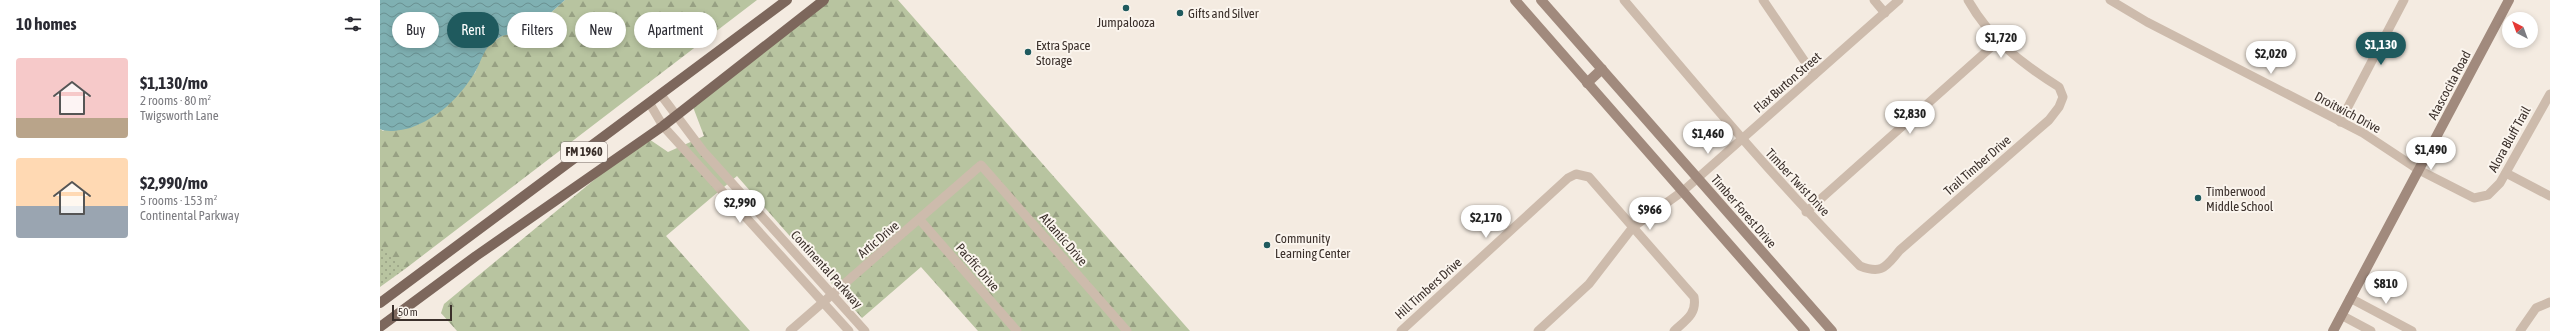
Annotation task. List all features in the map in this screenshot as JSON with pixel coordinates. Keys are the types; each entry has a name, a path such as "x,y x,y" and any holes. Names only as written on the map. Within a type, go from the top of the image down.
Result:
{"main road":[{"name":"FM 1960","path":"380,303 661,96 787,0"},
{"name":"FM 1960","path":"383,328 476,256 677,116 824,0"},
{"path":"1515,0 1805,331"},
{"name":"Timber Forest Drive","path":"1541,0 1832,331"},
{"name":"Atascocita Road","path":"2333,331 2509,0"},
{"path":"1588,83 1602,69"}],"street":[{"name":"Timber Twist Drive","path":"1624,0 1806,212 1860,266 1872,271 1886,267 1912,239"},
{"path":"1763,0 1814,75"},
{"path":"1874,0 1885,13"},
{"name":"Flax Burton Street","path":"1538,331 1589,284 1633,227 1682,191 1899,0"},
{"path":"1806,212 1998,41 1968,0"},
{"name":"Droitwich Drive","path":"2110,0 2147,22 2370,137 2419,170 2466,195 2474,198 2488,195"},
{"path":"2340,122 2404,0"},
{"name":"Trail Timber Drive","path":"1912,239 2058,108 2063,96 2058,88 2017,59 1998,41"},
{"name":"Alora Bluff Trail","path":"2488,195 2506,173 2550,94"},
{"name":"Continental Parkway","path":"661,96 703,151 865,331"},
{"name":"Continental Parkway","path":"650,104 663,126 849,331"},
{"name":"Artic Drive","path":"790,331 920,220 981,165"},
{"name":"Atlantic Drive","path":"981,165 1127,331"},
{"path":"2506,173 2550,196"},
{"name":"Hill Timbers Drive","path":"1400,331 1568,178 1576,174 1582,174 1589,177 1633,227"},
{"name":"Pacific Drive","path":"920,220 1017,331"},
{"path":"1633,227 1694,297 1695,306 1692,314 1674,331"},
{"path":"2350,298 2412,331"},
{"path":"2520,331 2539,306 2550,302"},
{"path":"2341,315 2371,331"}],"green space":[{"path":"565,0 757,0 717,31 717,12 634,12 634,48 694,48 405,269 380,245 380,129 383,131 475,73 484,49 499,48 499,38 503,35 507,35 507,48 567,48 567,12 552,12"},
{"path":"822,0 898,0 1190,331 978,331 921,267 862,318 737,176 666,236 750,331 457,331 441,313 444,304 646,137 668,152 704,136 693,107"},
{"path":"380,230 398,248 405,269 380,287"}],"water":[{"path":"380,0 565,0 552,12 507,12 507,34 499,38 499,12 447,12 447,48 487,48 474,74 461,92 446,107 430,119 410,128 391,131 380,129"}],"place":[{"name":"Jumpalooza","path":"1126,8"},
{"name":"Gifts and Silver","path":"1180,13"},
{"name":"Extra Space Storage","path":"1028,52"},
{"name":"Timberwood Middle School","path":"2198,198"},
{"name":"Community Learning Center","path":"1267,245"}]}
